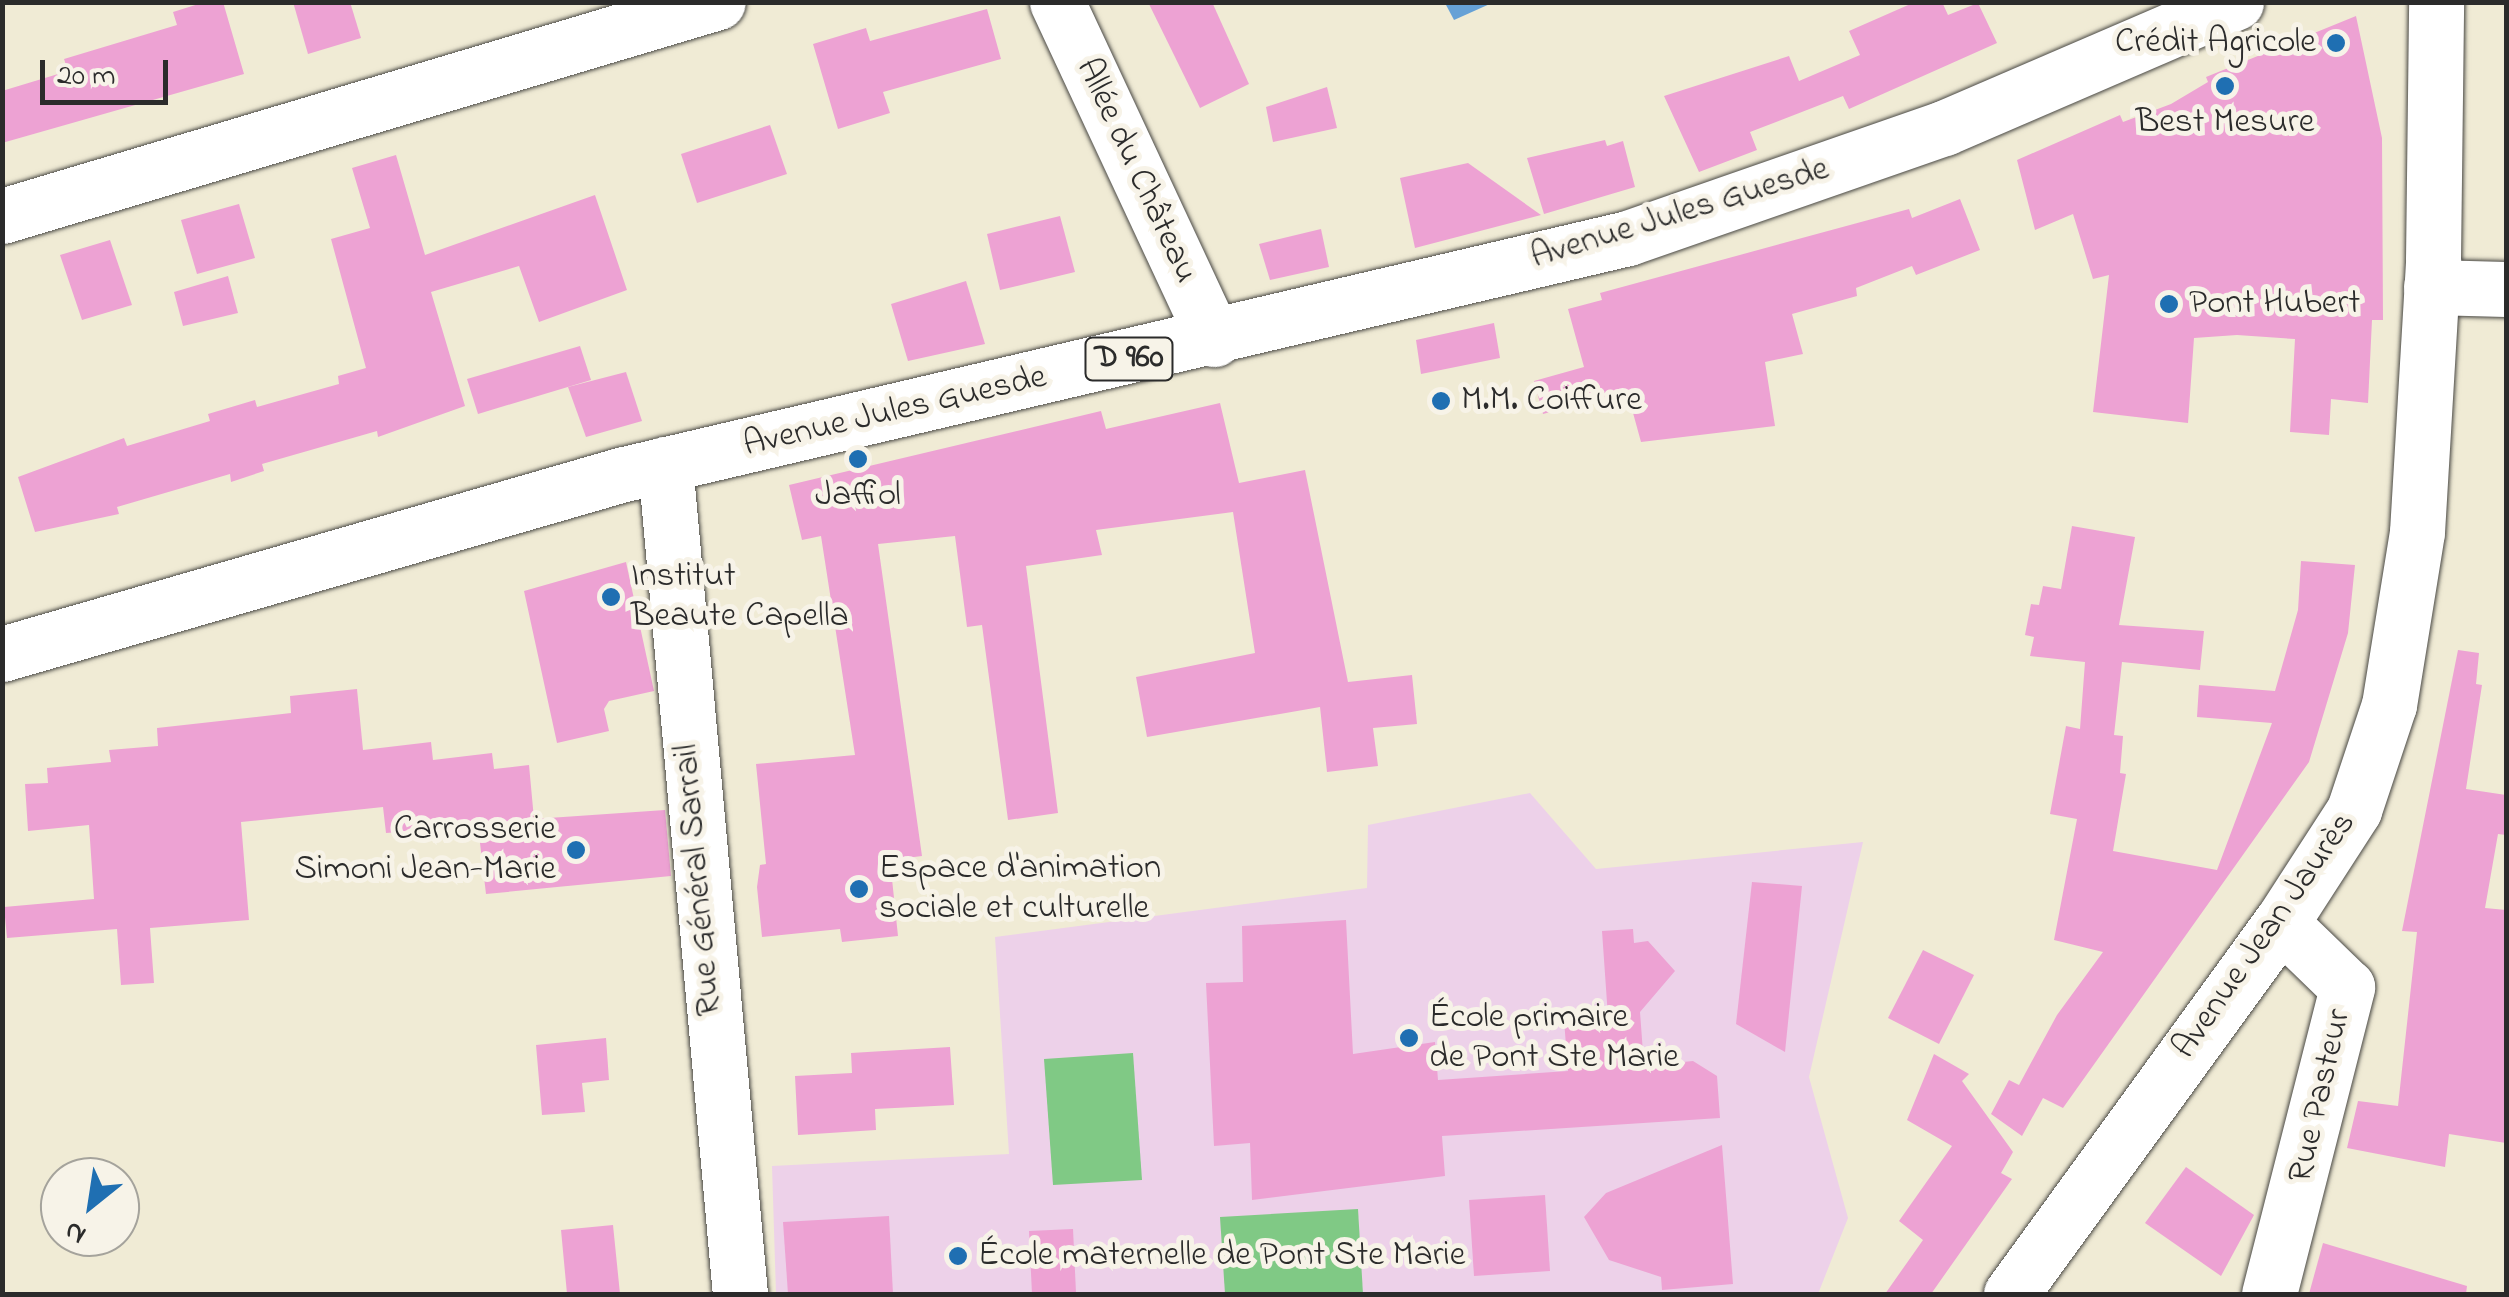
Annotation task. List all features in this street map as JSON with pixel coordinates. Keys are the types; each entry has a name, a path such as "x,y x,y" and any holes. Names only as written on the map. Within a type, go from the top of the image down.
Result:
{"main road":[{"path":"2,216 718,2"},
{"name":"Allée du Château","path":"1057,2 1214,340"},
{"name":"Avenue Jules Guesde","path":"2,654 664,464 1214,340 1628,238 1944,128 2236,2"},
{"name":"Avenue Jean Jaurès","path":"2010,1294 2281,923 2354,810 2390,705 2417,532 2431,287 2435,173 2421,12"},
{"path":"2431,287 2506,290"},
{"name":"Rue Général Sarrail","path":"664,464 740,1294"},
{"name":"Rue Pasteur","path":"2269,1294 2347,987 2281,923"}],"shaded area":[{"name":"École primaire de Pont Ste Marie","path":"1530,793 1596,869 1863,842 1809,1077 1848,1218 1818,1294 776,1294 772,1166 1009,1154 995,937 1367,888 1368,825"}],"green space":[{"path":"1133,1053 1142,1180 1053,1185 1044,1059"},
{"path":"1358,1209 1363,1294 1225,1294 1220,1217"}],"water":[{"path":"1445,3 1492,3 1454,20"}],"building":[{"path":"205,2 223,2 244,74 2,143 2,91 68,71 64,59 177,25 173,12"},
{"path":"293,2 350,2 361,38 308,54"},
{"path":"1148,2 1212,2 1249,84 1200,108"},
{"path":"1915,2 1942,2 1948,15 1978,3 1997,43 1849,109 1843,96 1750,132 1757,150 1699,172 1664,96 1789,56 1799,81 1860,55 1849,31"},
{"path":"987,9 1001,59 883,92 890,113 838,129 813,44 866,28 870,41"},
{"path":"2356,16 2382,138 2383,320 2372,320 2368,403 2331,399 2329,435 2290,432 2295,339 2237,335 2194,338 2188,423 2093,412 2109,275 2093,279 2073,214 2035,230 2017,160 2120,115 2123,122 2171,104 2208,82 2206,77"},
{"path":"1327,87 1337,128 1273,142 1266,107"},
{"path":"770,125 787,174 697,203 681,154"},
{"path":"1605,140 1607,146 1623,141 1635,187 1544,214 1527,158"},
{"path":"396,155 425,255 595,195 627,290 539,322 519,266 431,292 465,406 378,437 377,431 262,464 264,471 231,482 230,474 117,507 119,514 35,532 18,477 124,438 127,446 210,421 208,414 255,400 257,407 339,384 338,376 366,368 331,239 370,228 352,168"},
{"path":"1468,163 1541,215 1415,248 1400,178"},
{"path":"1960,199 1980,250 1916,275 1912,266 1856,288 1857,296 1792,314 1803,354 1765,362 1775,426 1641,442 1627,391 1543,414 1534,381 1584,367 1568,309 1602,300 1600,293 1909,209 1912,218"},
{"path":"239,204 255,258 197,274 181,220"},
{"path":"1060,216 1075,272 1000,290 987,234"},
{"path":"1321,229 1329,267 1270,280 1259,244"},
{"path":"110,240 132,305 82,320 60,255"},
{"path":"228,276 238,313 183,326 174,292"},
{"path":"966,281 985,344 908,361 891,304"},
{"name":"M.M. Coiffure","path":"1494,323 1500,358 1421,374 1416,340"},
{"path":"580,346 591,380 478,414 467,379"},
{"path":"626,372 642,421 586,437 568,387"},
{"path":"1220,403 1239,483 1305,470 1348,682 1412,675 1417,724 1373,728 1378,766 1327,772 1320,707 1147,737 1136,677 1255,653 1233,512 1096,530 1102,555 1026,566 1058,813 1008,820 982,625 967,627 955,536 878,544 922,856 890,860 898,936 842,942 840,929 762,937 757,887 760,865 766,864 756,764 855,755 821,536 802,540 789,485 1101,411 1106,429"},
{"path":"2072,526 2135,537 2119,625 2204,631 2200,670 2122,662 2114,735 2123,736 2120,773 2126,774 2113,851 2217,870 2272,723 2197,717 2199,685 2275,691 2298,610 2301,561 2355,565 2348,633 2309,762 2063,1108 2043,1098 2022,1136 1991,1114 2009,1080 2019,1085 2057,1015 2103,952 2054,940 2077,819 2050,814 2066,726 2080,729 2085,662 2030,656 2034,637 2025,635 2031,604 2039,605 2043,586 2061,589"},
{"path":"626,562 654,691 609,701 604,709 609,731 557,743 524,591"},
{"path":"2458,650 2479,653 2476,684 2482,685 2466,789 2506,795 2506,835 2498,834 2485,908 2506,910 2506,1143 2449,1134 2445,1167 2347,1148 2358,1101 2398,1106 2417,932 2402,931"},
{"path":"357,689 363,750 431,742 433,760 492,753 494,769 529,765 534,819 665,810 671,876 486,894 478,826 386,833 383,807 241,822 249,920 150,928 154,983 121,985 117,929 7,938 4,907 94,899 89,825 28,831 25,784 48,783 47,768 111,762 109,750 158,746 157,728 291,713 290,696"},
{"path":"1752,882 1802,886 1785,1052 1736,1024"},
{"path":"1346,920 1353,1054 1435,1042 1438,1080 1568,1071 1564,1020 1608,1017 1602,931 1633,929 1634,943 1648,941 1675,971 1640,1012 1644,1066 1693,1061 1717,1076 1720,1118 1442,1136 1445,1176 1252,1200 1250,1143 1214,1146 1206,983 1243,982 1242,926"},
{"path":"1923,950 1974,975 1939,1044 1888,1018"},
{"path":"606,1038 609,1080 582,1083 585,1112 542,1115 536,1045"},
{"path":"950,1047 954,1105 875,1109 876,1130 798,1135 795,1076 852,1073 851,1053"},
{"path":"1934,1054 1969,1074 1962,1081 2013,1152 2001,1173 2012,1179 1931,1294 1885,1294 1923,1240 1899,1221 1952,1146 1907,1120"},
{"path":"1722,1145 1733,1284 1662,1290 1661,1277 1609,1260 1584,1217 1606,1193"},
{"path":"2186,1167 2254,1215 2221,1276 2145,1223"},
{"path":"1545,1195 1550,1271 1474,1276 1469,1200"},
{"path":"889,1216 893,1294 788,1294 783,1222"},
{"path":"613,1225 620,1294 567,1294 561,1230"},
{"path":"1073,1229 1076,1293 1032,1294 1029,1231"},
{"path":"2323,1243 2467,1286 2466,1294 2309,1294"}],"place":[{"name":"Crédit Agricole","path":"2336,43"},
{"name":"Best Mesure","path":"2225,86"},
{"name":"Pont Hubert","path":"2169,304"},
{"name":"M.M. Coiffure","path":"1441,401"},
{"name":"Jaffiol","path":"858,459"},
{"name":"Institut Beaute Capella","path":"611,597"},
{"name":"Carrosserie Simoni Jean-Marie","path":"576,850"},
{"name":"Espace d'animation sociale et culturelle","path":"859,889"},
{"name":"École primaire de Pont Ste Marie","path":"1409,1038"},
{"name":"École maternelle de Pont Ste Marie","path":"958,1256"}]}
